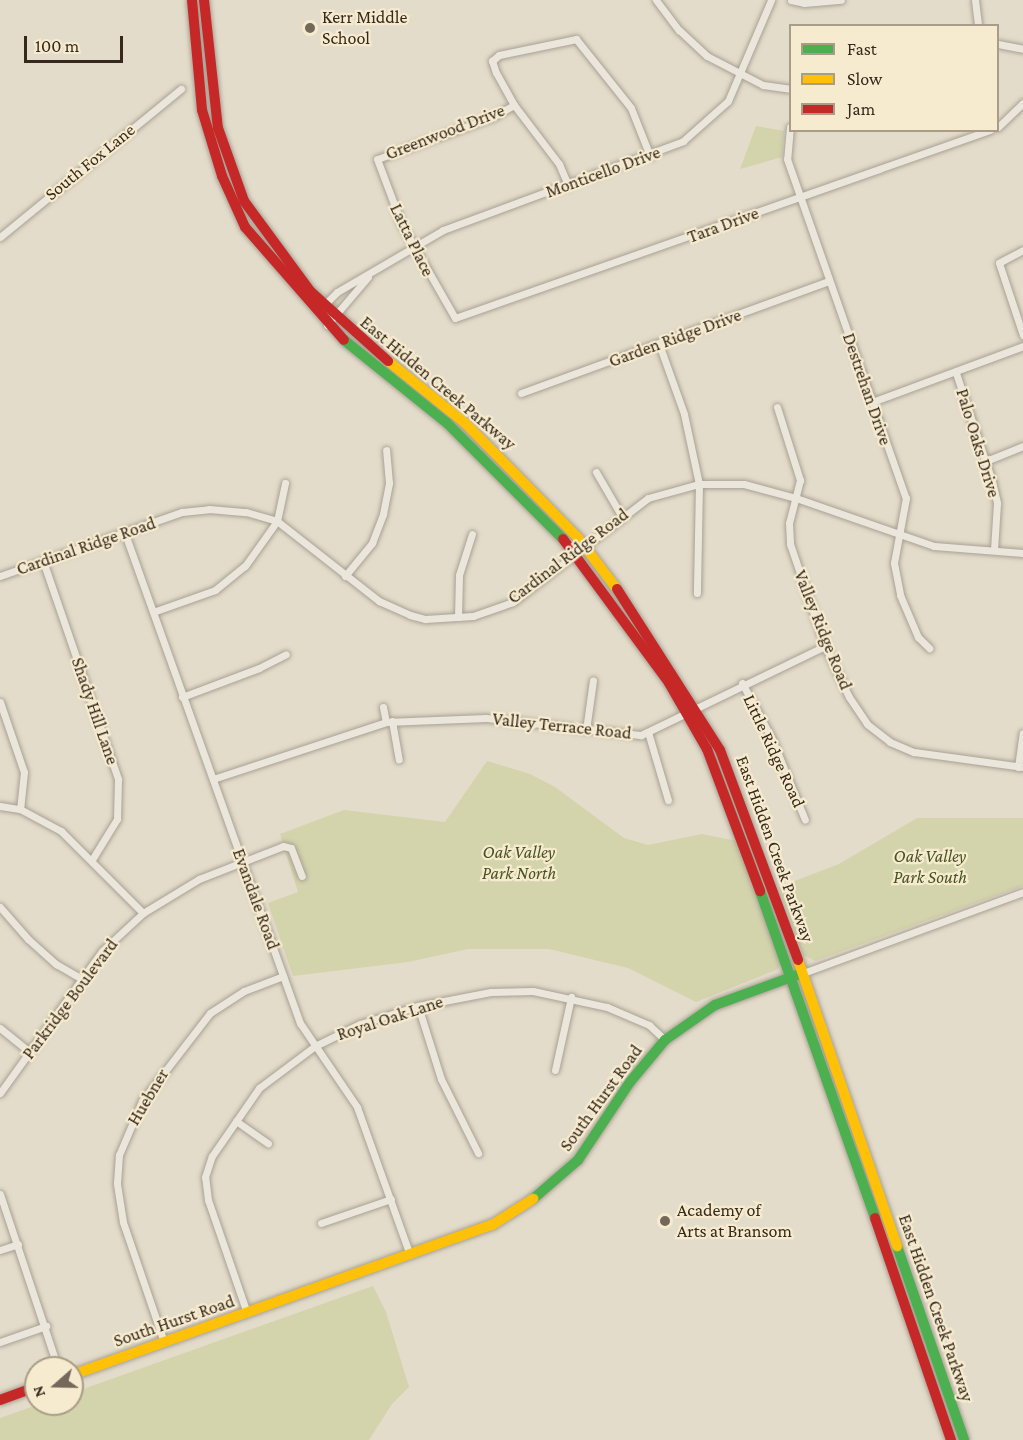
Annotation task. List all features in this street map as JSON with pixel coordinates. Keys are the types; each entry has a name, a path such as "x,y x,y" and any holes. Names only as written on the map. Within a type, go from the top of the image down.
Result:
{"main road":[{"name":"East Hidden Creek Parkway","path":"192,0 202,110 222,176 245,227 331,321 466,424 540,495 580,551 638,617 690,710 737,787 964,1440"},
{"name":"East Hidden Creek Parkway","path":"204,0 216,118 230,167 244,201 320,310"},
{"name":"East Hidden Creek Parkway","path":"690,710 724,784 936,1395 936,1405 949,1440"},
{"name":"South Hurst Road","path":"84,1371 492,1225 538,1197 578,1160 630,1082 665,1040 715,1005 803,973"},
{"path":"0,1400 24,1392"}],"street":[{"path":"656,0 679,30 707,56 740,76 763,85 789,89"},
{"name":"Monticello Drive","path":"320,310 338,292 443,230 650,156 683,141 707,124 728,101 771,0"},
{"path":"791,0 804,3 841,0"},
{"path":"975,0 978,24"},
{"path":"568,185 559,164 514,105 492,61 529,47 576,39 631,108 650,156"},
{"path":"999,44 1023,49"},
{"name":"South Fox Lane","path":"0,237 181,89"},
{"path":"999,127 1023,103"},
{"name":"Greenwood Drive","path":"377,159 492,117 514,105"},
{"name":"Destrehan Drive","path":"790,132 788,159 800,197 906,498 894,563 900,595 918,637 929,648"},
{"name":"Tara Drive","path":"455,318 984,132"},
{"name":"Latta Place","path":"377,159 413,246 455,318"},
{"path":"1023,250 1004,257 999,263 1023,335"},
{"name":"Monticello Drive","path":"331,321 370,275"},
{"name":"Garden Ridge Drive","path":"521,393 829,281"},
{"path":"659,344 684,414 699,484 697,593"},
{"path":"872,402 956,373 1023,345"},
{"name":"Palo Oaks Drive","path":"956,373 986,461 997,503 994,549"},
{"name":"Valley Ridge Road","path":"777,407 800,480 789,523 789,544 825,646 855,706 867,724 890,742 914,752 1020,767"},
{"path":"986,461 1023,446"},
{"path":"345,576 372,543 383,514 388,483 386,450"},
{"path":"596,472 621,515"},
{"path":"153,612 198,598 230,579 258,551 277,521 285,483"},
{"name":"Cardinal Ridge Road","path":"0,576 182,512 209,509 246,512 277,521 379,601 425,619 472,616 513,602 580,551 621,515 648,498 699,484 744,484 796,498 934,546 1023,553"},
{"name":"Evandale Road","path":"124,531 300,1023 357,1107 410,1255"},
{"path":"459,617 459,575 472,534"},
{"name":"Shady Hill Lane","path":"43,561 118,779 117,819 93,858"},
{"name":"Valley Terrace Road","path":"213,779 389,721 486,718 623,736 648,732 742,683 825,646"},
{"path":"182,697 259,668 286,654"},
{"path":"586,730 593,680"},
{"name":"Little Ridge Road","path":"742,683 772,739 805,820"},
{"path":"0,702 24,772 20,809"},
{"path":"383,707 399,759"},
{"path":"648,732 668,800"},
{"path":"1020,767 1023,733"},
{"path":"0,806 20,809 61,831 93,858 143,913"},
{"name":"Parkridge Boulevard","path":"0,1093 102,951 143,913 199,879 283,846 291,848 302,876"},
{"name":"South Hurst Road","path":"803,973 1023,892"},
{"path":"0,907 35,945 82,979"},
{"name":"Huebner","path":"164,1342 123,1222 117,1183 119,1155 142,1101 210,1013 244,991 284,976"},
{"name":"Royal Oak Lane","path":"247,1313 208,1200 205,1177 212,1156 259,1088 315,1046 360,1024 418,1006 490,992 532,992 571,997 607,1007 649,1025 665,1040"},
{"path":"555,1070 571,997"},
{"path":"418,1006 441,1079 478,1153"},
{"path":"0,1028 30,1052"},
{"path":"236,1120 268,1143"},
{"path":"0,1194 55,1356"},
{"path":"321,1223 391,1199"},
{"path":"0,1250 18,1244"},
{"path":"0,1342 46,1326"}],"green space":[{"path":"756,126 784,131 782,157 740,169"},
{"name":"Oak Valley Park North","path":"487,761 530,774 555,787 624,838 648,845 702,834 737,841 781,961 778,969 696,1002 628,968 549,949 468,949 408,962 293,976 268,903 298,892 280,834 344,810 445,822"},
{"name":"Oak Valley Park South","path":"917,818 1023,818 1023,886 815,961 803,955 779,887 839,864"},
{"path":"373,1286 386,1312 409,1387 392,1404 369,1440 0,1440 0,1418 24,1410 24,1416 84,1416 84,1389"}],"traffic: fast":[{"path":"344,340 447,423 563,539"},
{"path":"760,891 875,1218"},
{"path":"533,1199 578,1160 630,1082 665,1040 715,1005 797,975"},
{"path":"897,1246 964,1440"}],"traffic: slow":[{"path":"388,361 466,424 579,539 617,589"},
{"path":"798,960 897,1246"},
{"path":"84,1371 492,1225 533,1199"}],"traffic: jam":[{"path":"192,0 202,110 222,176 245,227 344,340"},
{"path":"204,0 218,128 244,201 310,291 388,361"},
{"path":"563,539 669,683 707,749 760,891"},
{"path":"617,589 720,750 798,960"},
{"path":"875,1218 951,1440"},
{"path":"0,1400 24,1391"}],"place":[{"name":"Kerr Middle School","path":"310,28"},
{"name":"Academy of Arts at Bransom","path":"665,1221"}]}
